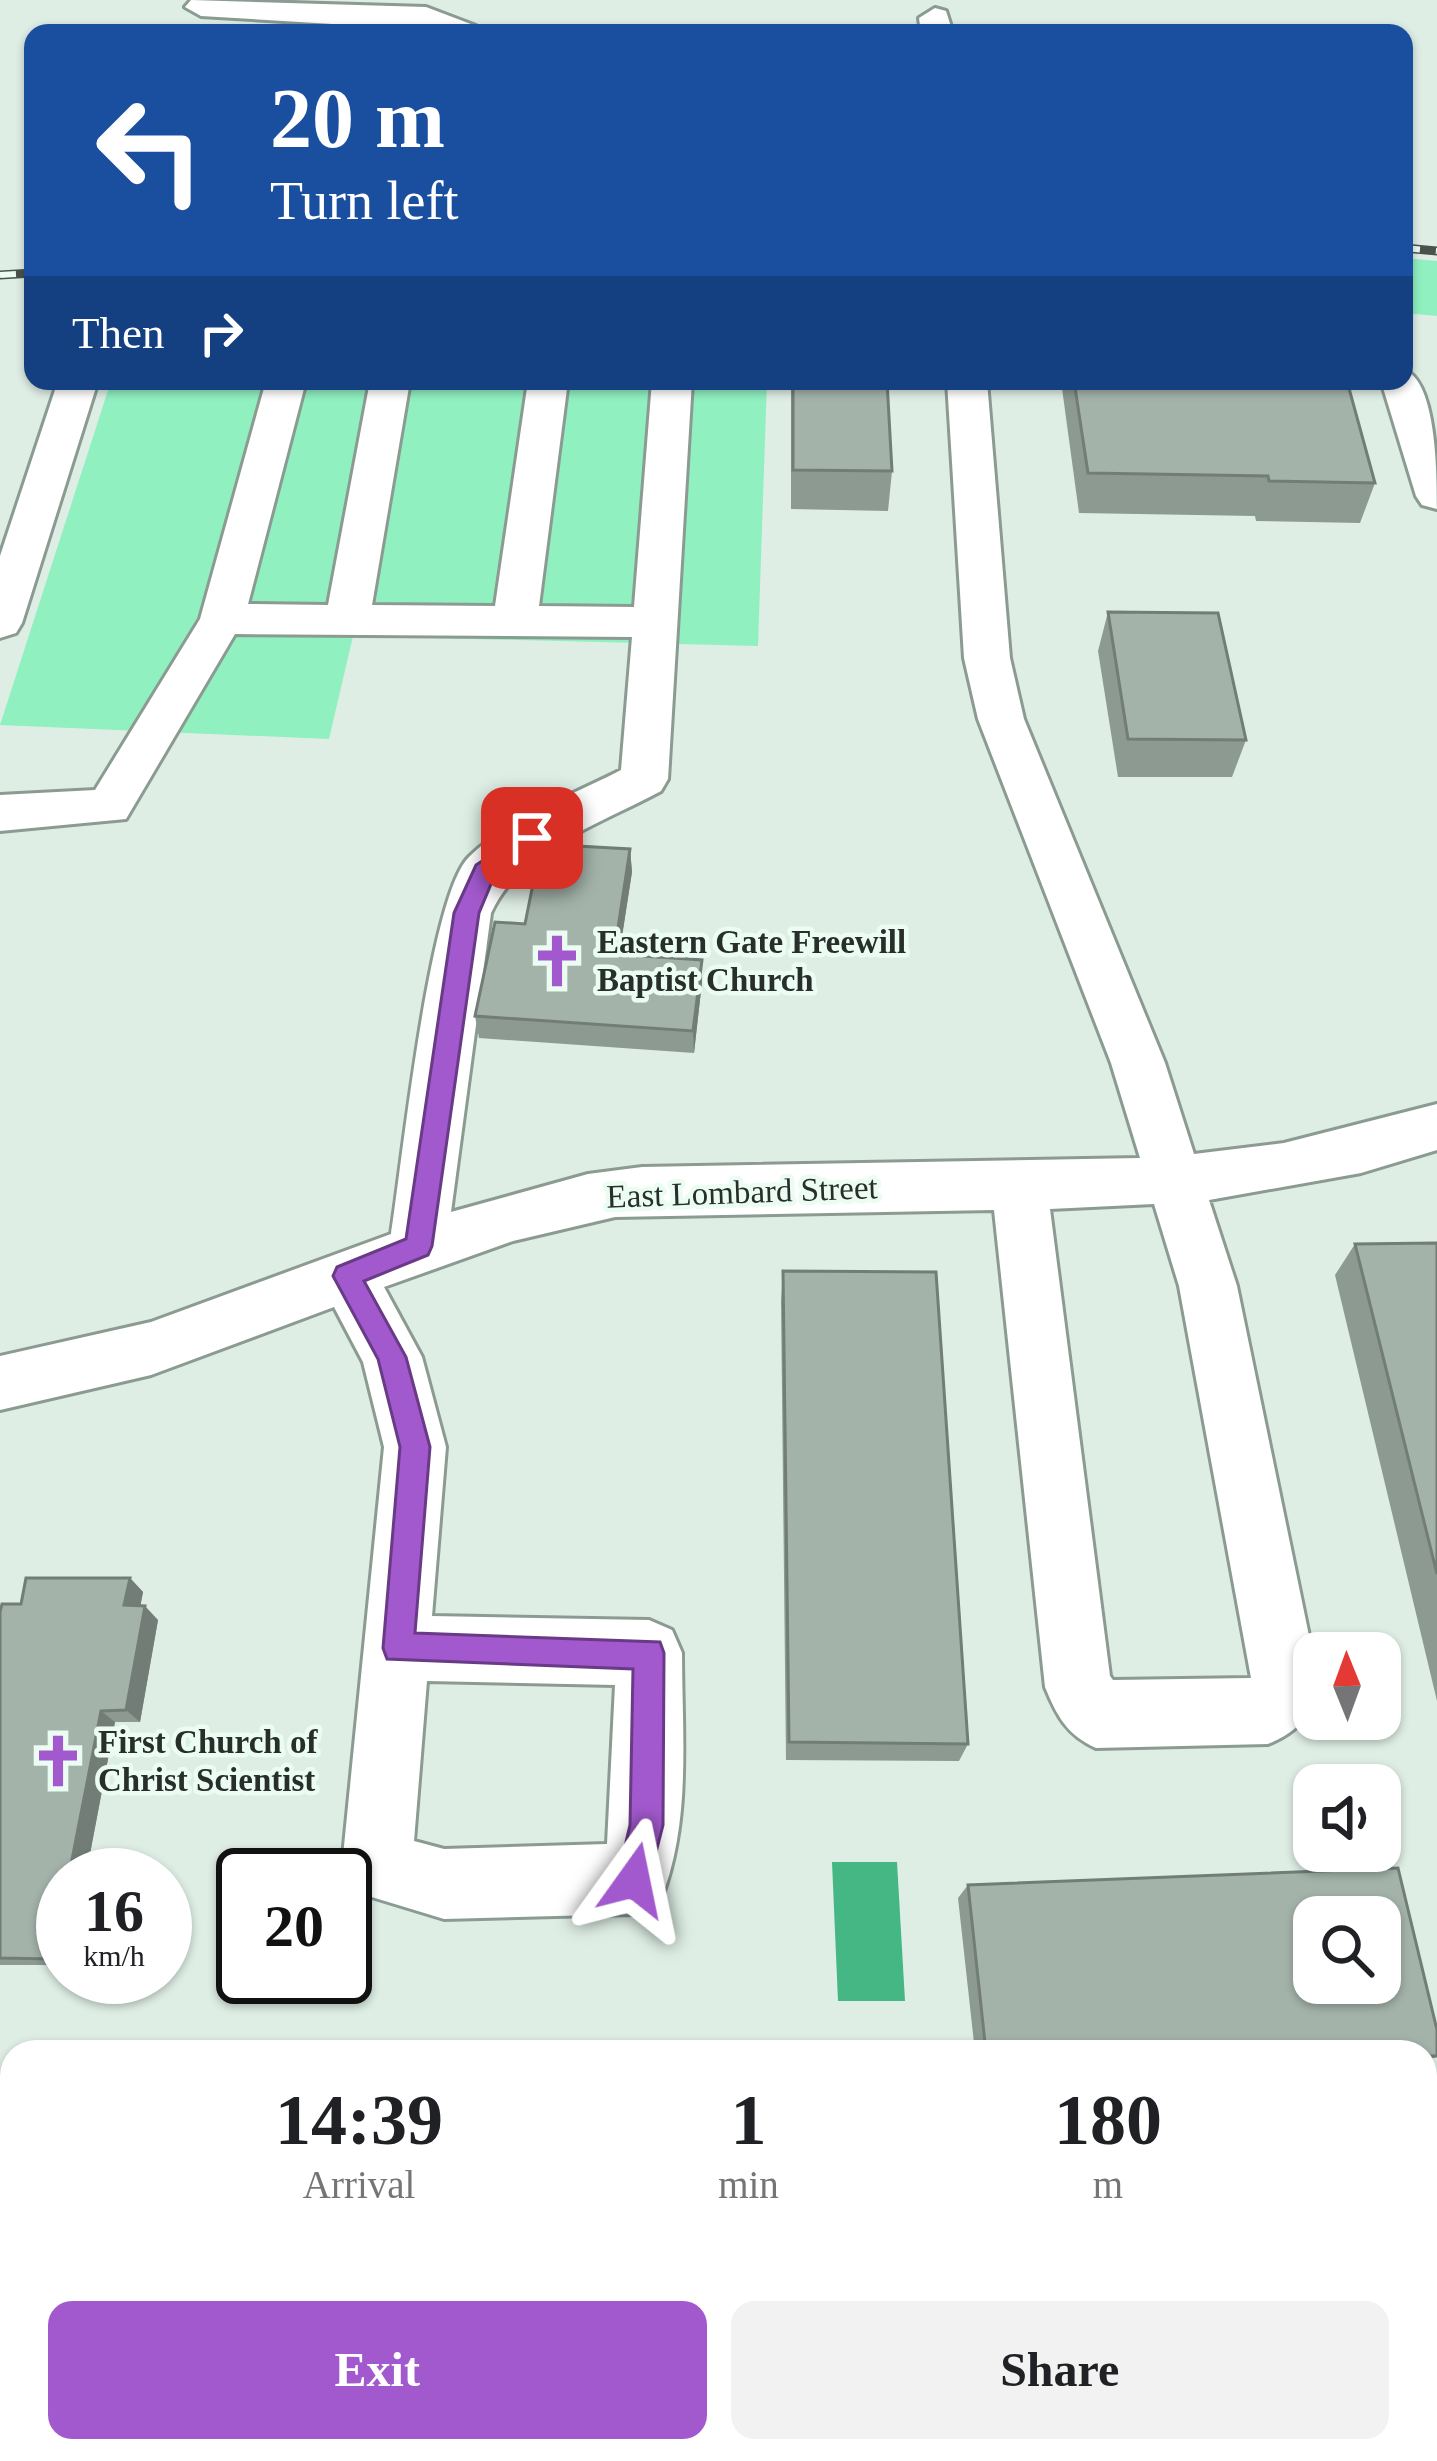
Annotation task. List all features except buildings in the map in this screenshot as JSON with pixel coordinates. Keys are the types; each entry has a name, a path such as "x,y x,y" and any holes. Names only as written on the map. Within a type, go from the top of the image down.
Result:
{"street":[{"path":"198,13 426,17 443,24"},
{"path":"0,623 75,390"},
{"path":"0,813 109,807 222,620 284,390"},
{"path":"347,620 388,390"},
{"path":"515,621 547,390"},
{"path":"418,1246 466,913 485,871 532,838 644,779 671,390"},
{"path":"968,390 987,658 1001,719 1138,1063 1208,1286 1287,1691 1268,1711 1096,1714 1078,1687 1018,1186"},
{"path":"1404,390 1437,496"},
{"path":"222,620 654,622"},
{"name":"East Lombard Street","path":"0,1383 71,1374 190,1339 463,1229 592,1197 690,1189 1125,1186 1266,1167 1437,1127"},
{"path":"347,1276 392,1357 415,1447 376,1866 444,1884 634,1880 647,1825 649,1653 398,1648"}],"shaded area":[{"path":"1413,259 1437,261 1437,316 1413,314"},
{"path":"108,390 767,390 758,646 353,636 329,739 0,725"},
{"path":"832,1862 897,1862 905,2001 838,2001"}],"railway":[{"path":"1413,249 1437,251"},
{"path":"0,275 24,274"}],"place":[{"name":"Eastern Gate Freewill Baptist Church","path":"557,961"},
{"name":"First Church of Christ Scientist","path":"58,1761"}],"route":[{"path":"532,838 485,871 466,913 418,1246 347,1276 392,1357 415,1447 398,1648 649,1653 647,1825 634,1880"}]}
